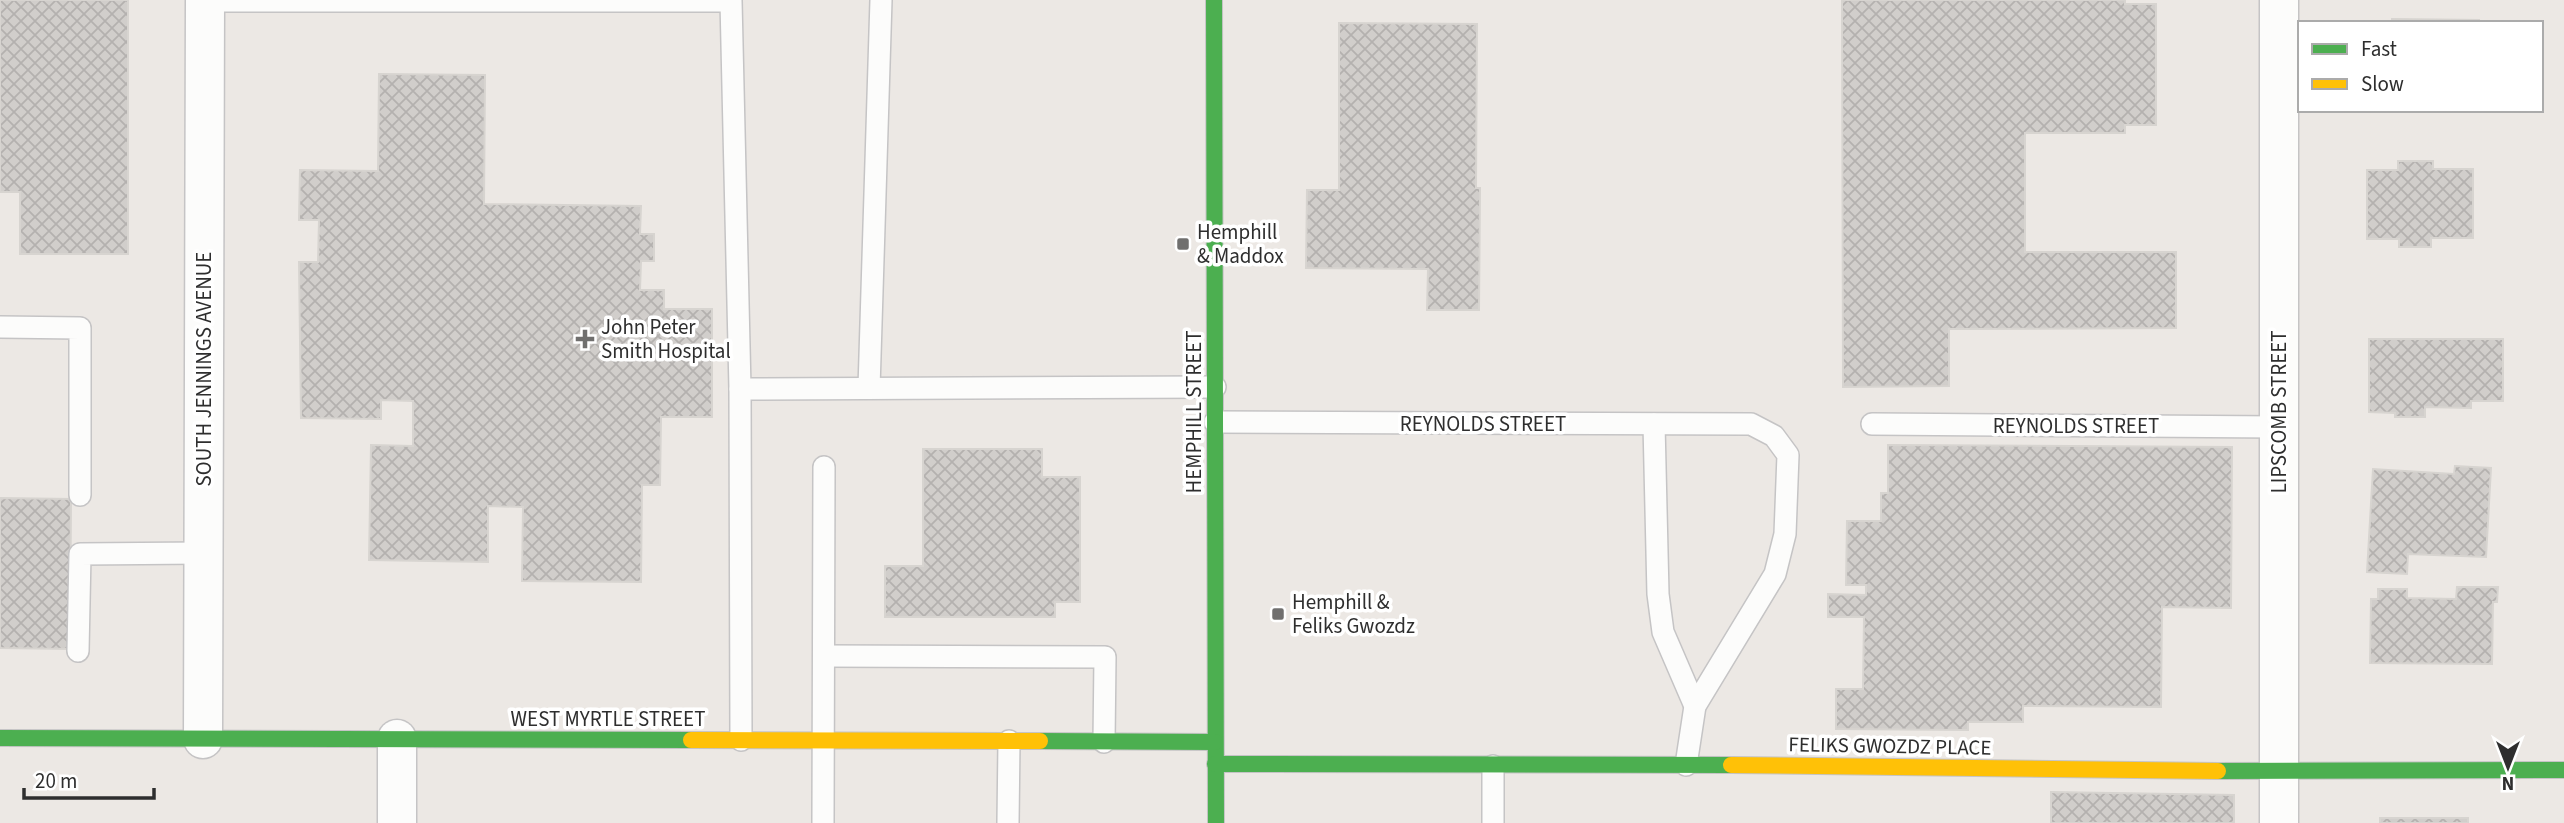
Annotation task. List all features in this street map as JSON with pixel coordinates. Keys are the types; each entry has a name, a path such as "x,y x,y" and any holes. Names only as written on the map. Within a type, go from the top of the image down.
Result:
{"street":[{"name":"SOUTH JENNINGS AVENUE","path":"203,739 205,0"},
{"name":"HEMPHILL STREET","path":"1214,0 1216,823"},
{"name":"LIPSCOMB STREET","path":"2279,0 2279,823"},
{"name":"WEST MYRTLE STREET","path":"0,738 1215,742"},
{"path":"397,740 397,823"},
{"name":"FELIKS GWOZDZ PLACE","path":"1215,764 1686,765 2279,772 2564,770"}],"lane":[{"path":"205,0 731,1 740,389 741,740"},
{"path":"869,388 881,0"},
{"path":"0,327 80,328 80,495"},
{"path":"740,389 1215,387"},
{"name":"REYNOLDS STREET","path":"1215,422 1751,424 1774,436 1788,455 1785,534 1774,575 1695,706"},
{"path":"1654,424 1658,594 1663,632 1695,706 1686,765"},
{"name":"REYNOLDS STREET","path":"1872,424 2279,427"},
{"path":"823,823 824,467"},
{"path":"78,651 80,554 203,553"},
{"path":"824,656 1105,657 1104,742"},
{"path":"1008,823 1009,741"},
{"path":"1493,766 1493,823"}],"building":[{"path":"0,0 128,0 128,254 20,254 20,192 0,192"},
{"path":"1842,0 2125,0 2125,4 2156,4 2156,125 2125,125 2125,133 2025,133 2025,252 2176,252 2176,328 1949,329 1949,386 1843,387"},
{"path":"2392,19 2479,20 2479,21"},
{"path":"1339,23 1477,24 1476,188 1480,188 1479,310 1427,310 1428,269 1306,268 1307,190 1339,190"},
{"path":"379,74 485,75 484,204 641,206 640,234 654,234 654,261 641,261 640,290 664,290 664,309 712,309 712,417 661,417 660,485 642,485 641,582 522,581 523,507 488,506 488,562 369,560 371,445 413,446 413,401 381,400 381,419 301,418 299,262 318,262 319,220 299,220 300,170 378,171"},
{"path":"2398,161 2433,161 2433,169 2473,169 2473,238 2431,238 2431,247 2399,247 2399,239 2367,239 2367,170 2398,170"},
{"path":"2369,339 2503,339 2503,401 2471,401 2471,408 2425,407 2425,417 2395,417 2395,413 2369,412"},
{"path":"1888,445 2232,447 2231,608 2162,607 2161,707 2023,706 2023,722 1968,722 1968,730 1836,729 1836,689 1863,689 1864,617 1828,617 1828,594 1866,595 1866,585 1846,585 1847,521 1881,521 1881,493 1888,493"},
{"path":"923,449 1042,449 1042,477 1080,477 1080,602 1055,602 1055,617 885,617 885,566 923,566"},
{"path":"2455,466 2491,468 2486,557 2408,554 2407,574 2367,572 2373,469 2454,474"},
{"path":"0,498 71,499 70,649 0,648"},
{"path":"2457,587 2498,587 2497,602 2493,602 2492,664 2370,663 2371,599 2378,599 2378,589 2407,589 2407,598 2456,599"},
{"path":"2051,792 2234,795 2234,823 2051,823"},
{"path":"2380,818 2468,818 2468,823 2380,823"}],"traffic: fast":[{"path":"1214,0 1216,823"},
{"path":"0,738 691,740"},
{"path":"1040,741 1215,742"},
{"path":"1215,764 1731,765"},
{"path":"2218,771 2564,770"}],"traffic: slow":[{"path":"691,740 1040,741"},
{"path":"1731,765 2218,771"}],"place":[{"name":"Hemphill & Maddox","path":"1183,244"},
{"name":"John Peter Smith Hospital","path":"585,339"},
{"name":"Hemphill & Feliks Gwozdz","path":"1278,614"}]}
